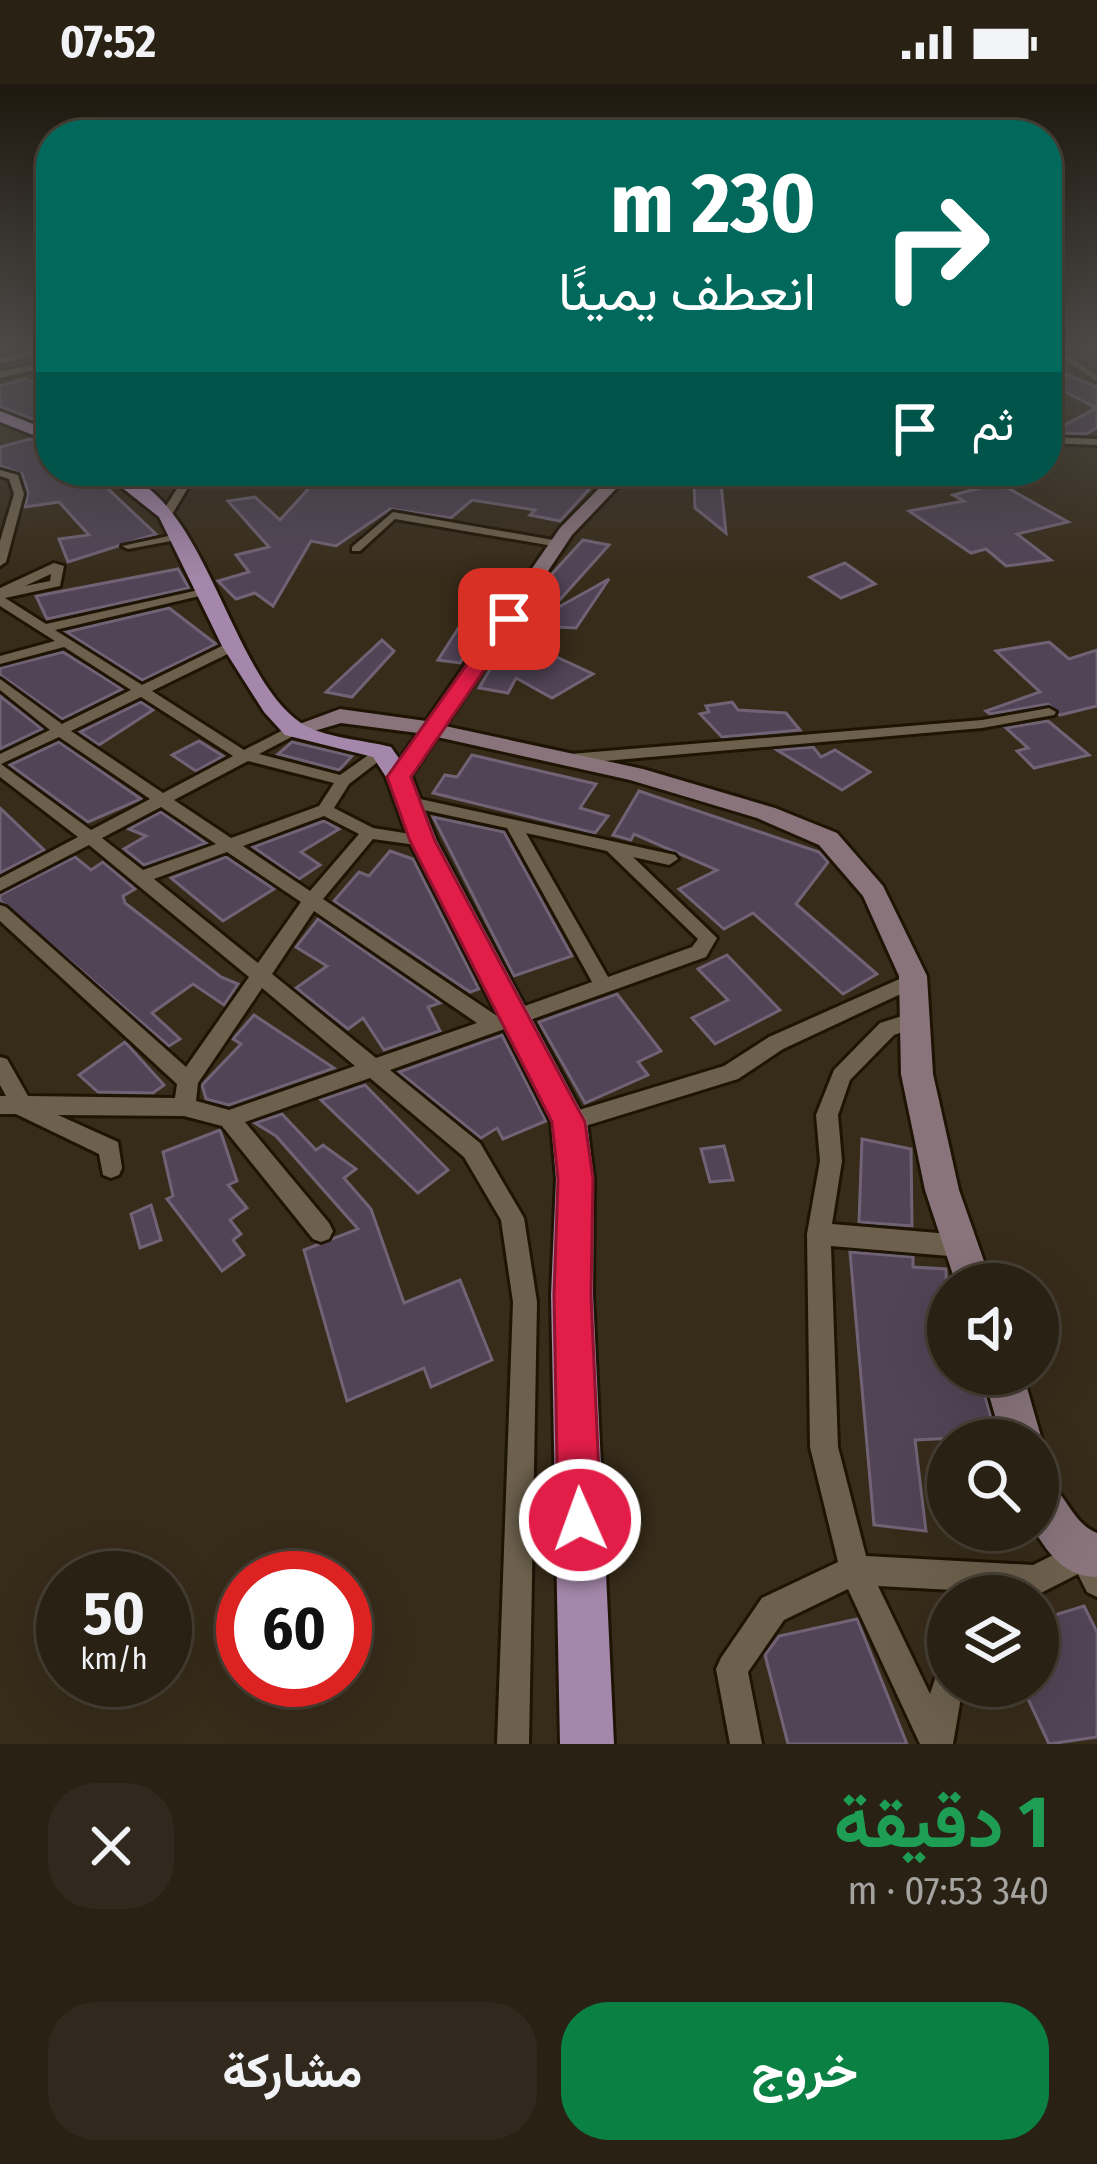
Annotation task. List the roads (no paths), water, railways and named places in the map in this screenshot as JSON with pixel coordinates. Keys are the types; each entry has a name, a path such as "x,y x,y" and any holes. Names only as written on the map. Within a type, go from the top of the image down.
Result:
{"main road":[{"path":"127,486 172,525 258,689 294,730 398,777 506,1021 569,1122 575,1179 572,1295 587,1744"},
{"path":"398,777 434,733 559,544 611,486"},
{"path":"294,730 340,716 570,759 766,813 828,839 874,892 913,980 917,1074 942,1190 967,1263"},
{"path":"1059,1531 1093,1564"}],"street":[{"path":"1062,441 1097,442"},
{"path":"0,473 14,477 19,494 0,562"},
{"path":"128,546 172,525 187,486"},
{"path":"356,549 393,515 559,544"},
{"path":"46,628 205,591"},
{"path":"0,596 64,643 240,754 343,781 398,777 513,825 669,859"},
{"path":"0,660 64,643"},
{"path":"233,646 0,765 472,1150 512,1218 520,1244 525,1302 513,1744"},
{"path":"0,683 61,731 312,900 506,1021"},
{"path":"570,759 982,724 1049,712"},
{"path":"0,885 240,754 294,730"},
{"path":"141,878 228,842 325,810 343,781"},
{"path":"325,810 368,833 423,841"},
{"path":"513,825 604,986"},
{"path":"184,1107 188,1081 312,900 368,833"},
{"path":"12,1107 184,1107 229,1119 699,952 708,938 613,847"},
{"path":"0,911 188,1081"},
{"path":"569,1122 731,1073 776,1043 913,980"},
{"path":"915,1020 887,1029 841,1076 827,1115 831,1161 819,1234 824,1447 855,1570 937,1744 944,1707"},
{"path":"0,1065 12,1107"},
{"path":"12,1107 110,1149 110,1168"},
{"path":"229,1119 320,1232"},
{"path":"819,1234 961,1246"},
{"path":"1053,1575 1093,1564"},
{"path":"746,1744 732,1669 773,1609 855,1570 945,1575"}]}
